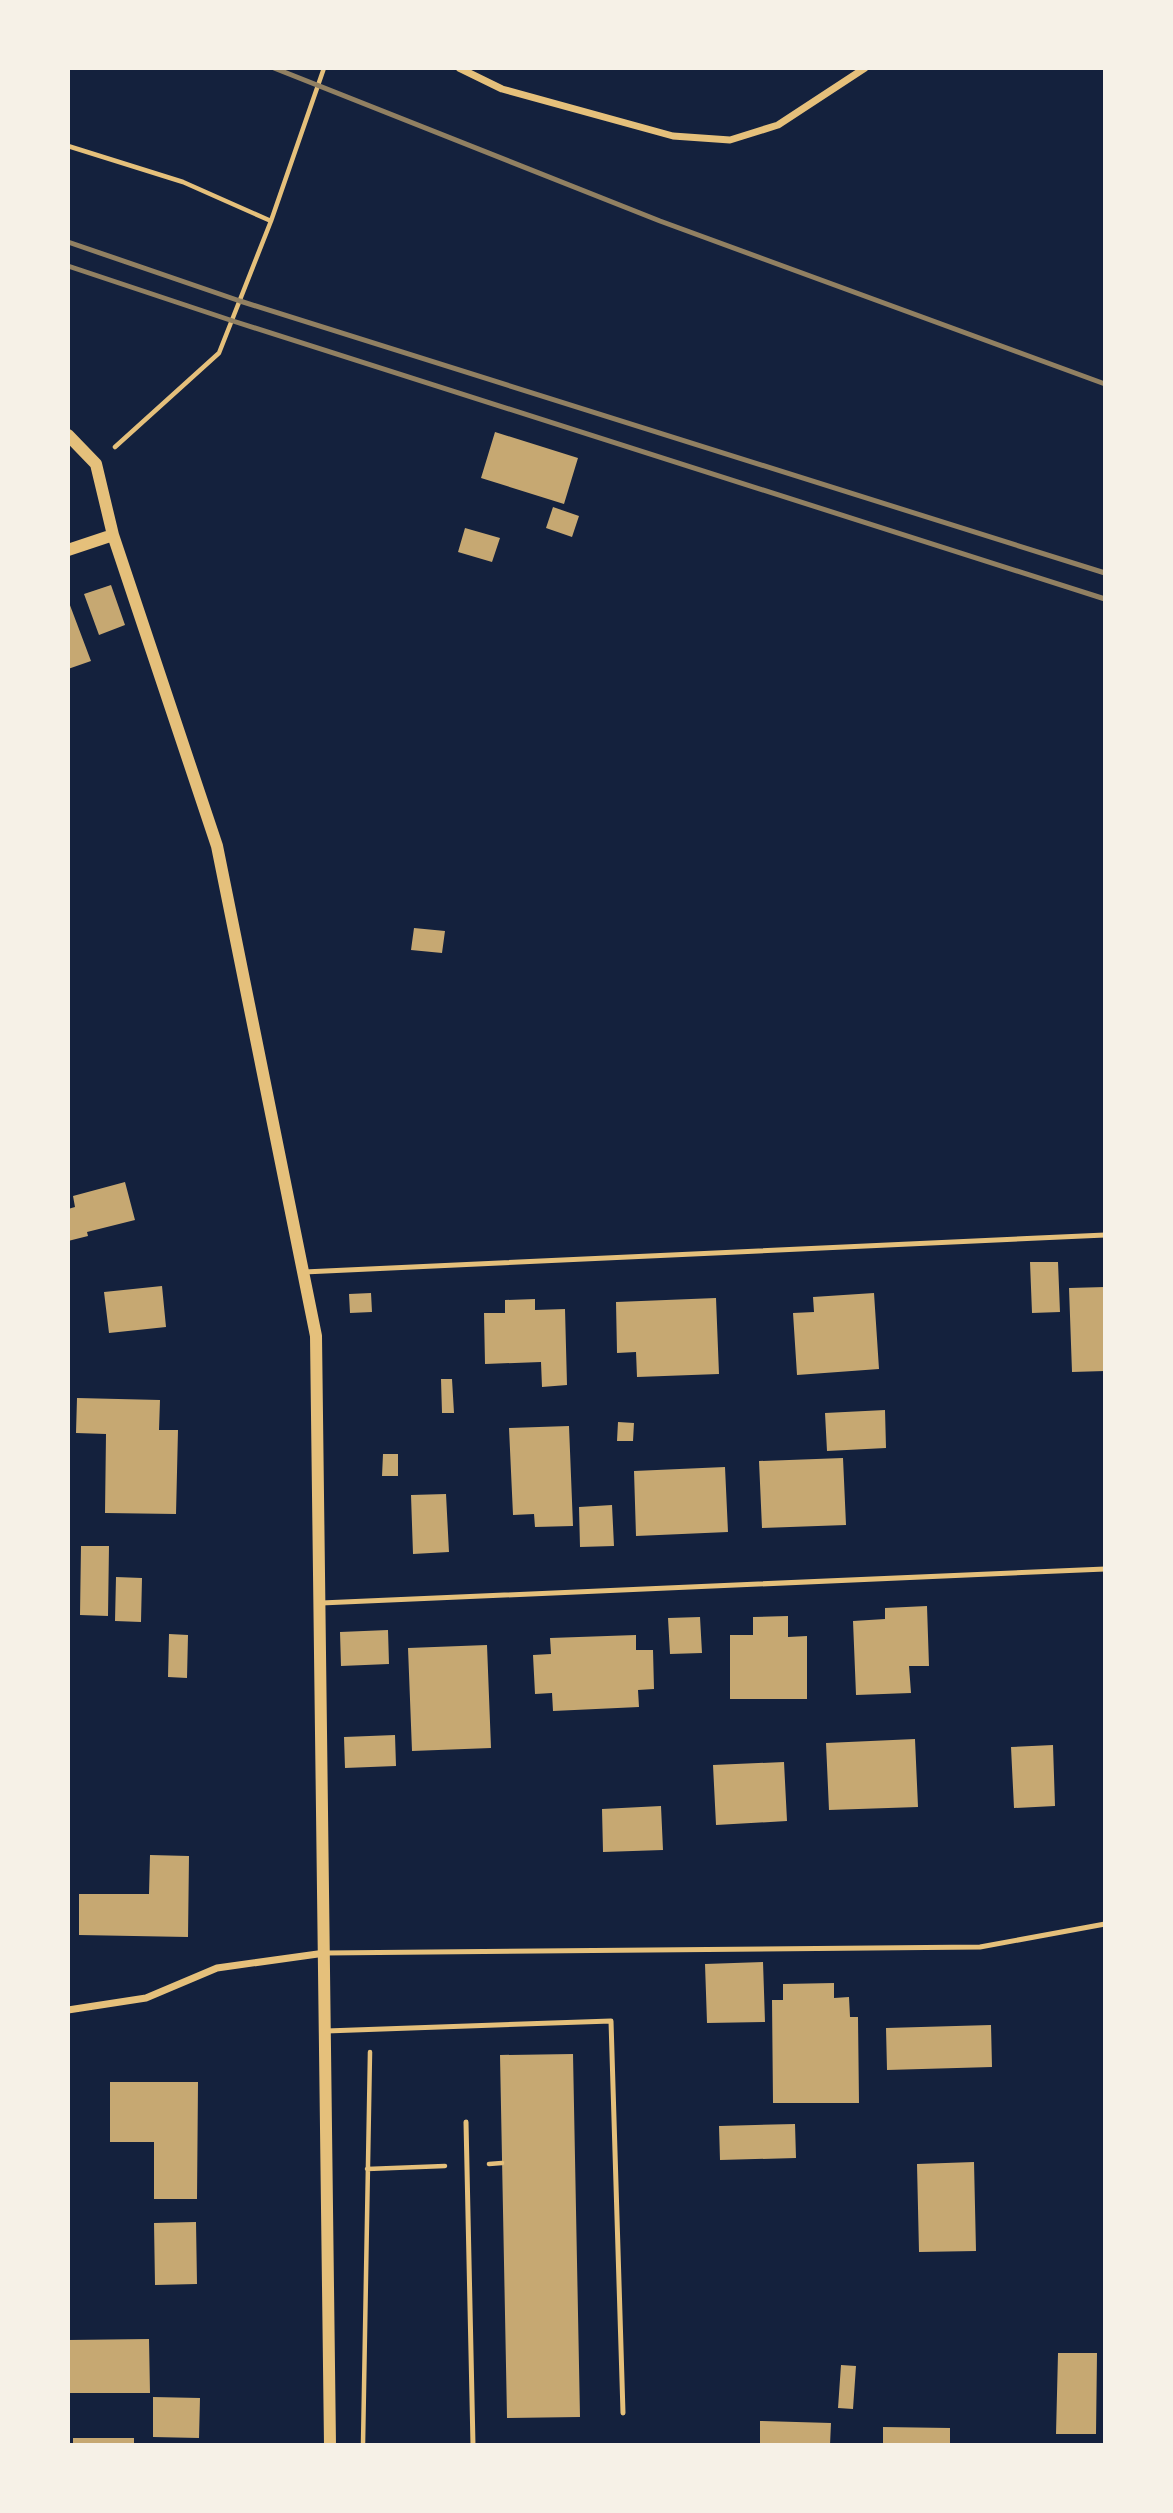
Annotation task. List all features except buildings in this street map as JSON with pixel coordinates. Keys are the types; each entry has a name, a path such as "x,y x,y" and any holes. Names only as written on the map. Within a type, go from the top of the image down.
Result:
{"street":[{"path":"459,68 502,89 673,136 730,140 778,125 865,68"},
{"path":"68,435 96,464 113,535 216,845 316,1336 317,1603 326,1953 330,2445"},
{"path":"68,550 113,535"},
{"path":"68,2010 146,1998 217,1968 326,1953"}],"lane":[{"path":"304,1272 1105,1235"},
{"path":"317,1603 1105,1569"},
{"path":"326,1953 980,1947 1105,1924"},
{"path":"326,2031 611,2021 623,2413"},
{"path":"466,2122 473,2445"}],"path":[{"path":"96,464 219,353 271,221 324,68"},
{"path":"68,146 183,182 271,221"},
{"path":"363,2445 370,2030"},
{"path":"367,2169 502,2163"}],"railway":[{"path":"274,68 660,221 1105,384"},
{"path":"68,242 240,301 1105,573"},
{"path":"68,266 1105,599"}]}
